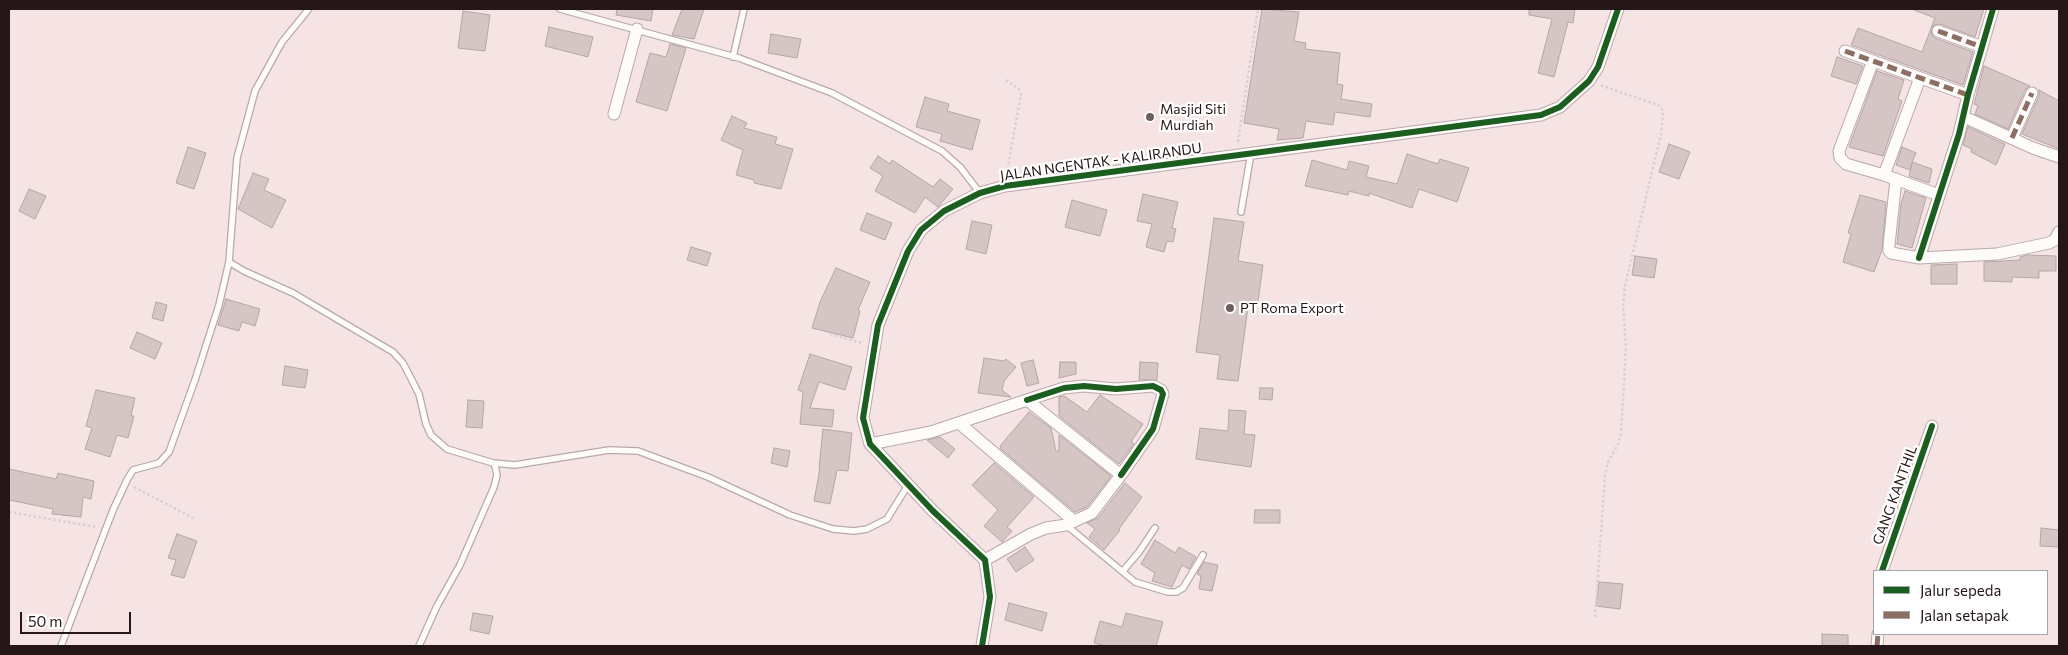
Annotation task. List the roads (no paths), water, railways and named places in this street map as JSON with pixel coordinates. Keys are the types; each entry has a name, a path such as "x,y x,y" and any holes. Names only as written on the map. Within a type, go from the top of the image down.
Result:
{"street":[{"name":"JALAN NGENTAK - KALIRANDU","path":"985,560 908,485 870,444 863,418 878,324 908,251 921,230 944,211 980,193 1005,186 1541,114 1560,107 1589,82 1598,67 1618,9"},
{"path":"1919,258 1964,117 1968,95 1994,9"},
{"path":"614,114 637,29"},
{"path":"1938,31 1982,47"},
{"path":"1845,51 1968,95"},
{"path":"1873,61 1839,150 1840,158 1846,164 1884,175 1939,195"},
{"path":"1884,175 1920,78"},
{"path":"2012,138 2032,93"},
{"path":"1964,117 2059,158"},
{"path":"1896,179 1888,251 1891,253 1919,258 1997,254 2029,249 2049,243 2054,240 2059,232"},
{"path":"870,444 931,432 959,424 1064,388 1084,386 1116,389 1153,386 1161,390 1163,394 1153,429 1092,513 1070,523 1038,531 985,560 990,596 982,646"},
{"path":"1027,400 1121,475"},
{"path":"959,424 1070,523"},
{"name":"GANG KANTHIL","path":"1882,570 1932,426"}],"lane":[{"path":"60,646 125,484 133,470 159,463 169,452 219,306 229,262 237,158 255,91 282,42 308,9"},
{"path":"560,9 733,56 832,93 942,152 960,167 980,193"},
{"path":"733,56 744,9"},
{"path":"1241,212 1251,154"},
{"path":"229,262 244,272 293,294 393,352 403,362 419,394 426,424 431,435 448,449 493,463 515,465 609,450 638,451 708,477 790,514 833,529 854,531 867,529 887,519 908,485"},
{"path":"419,646 437,606 460,565 494,487 497,475 493,463"},
{"path":"1070,523 1135,582 1168,592 1176,592 1183,588 1203,555"},
{"path":"1123,571 1155,528"}],"place":[{"name":"Masjid Siti Murdiah","path":"1150,117"},
{"name":"PT Roma Export","path":"1230,308"}]}
